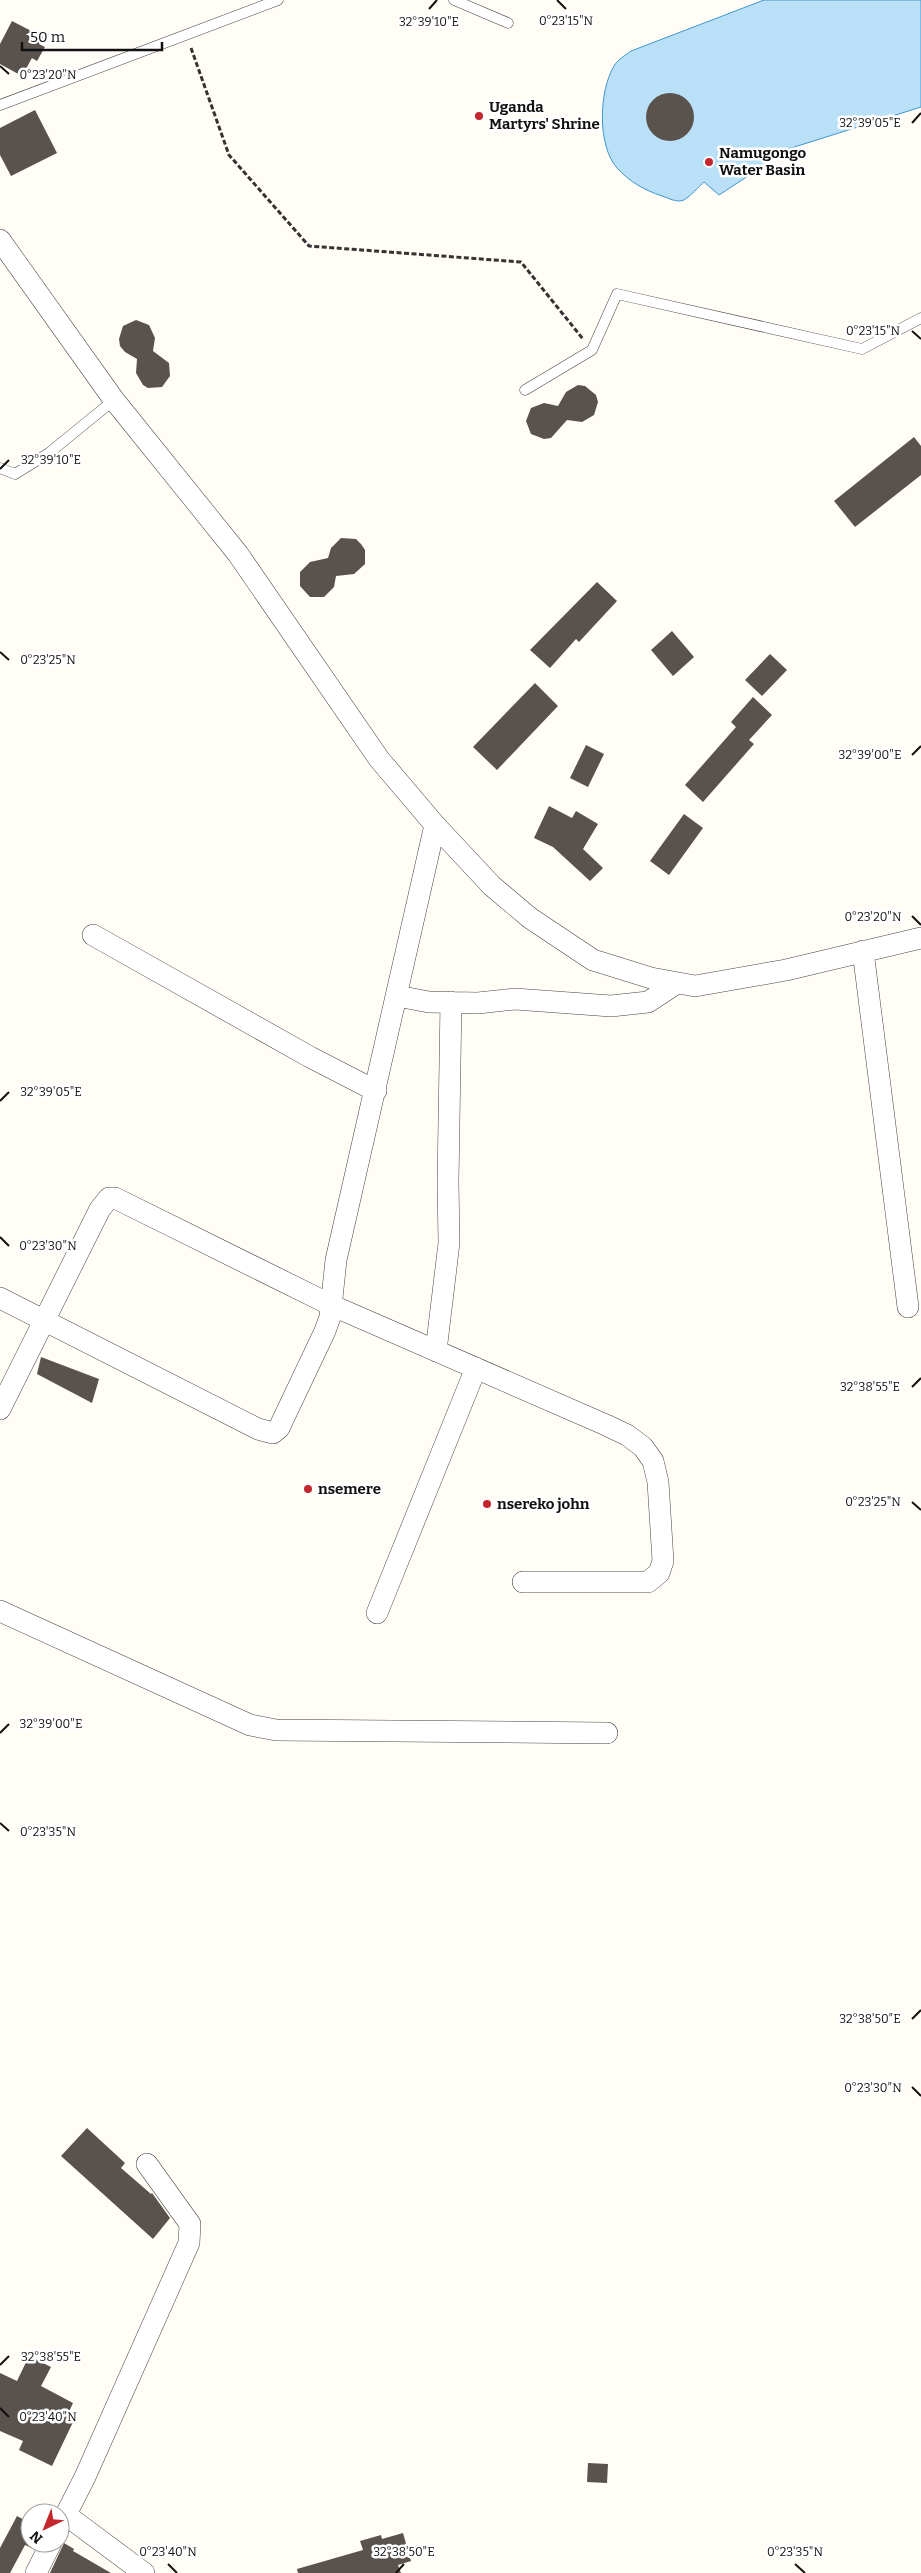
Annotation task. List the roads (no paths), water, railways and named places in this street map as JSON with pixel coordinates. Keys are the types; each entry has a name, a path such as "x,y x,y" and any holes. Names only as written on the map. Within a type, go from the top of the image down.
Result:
{"street":[{"path":"0,240 114,400 238,554 379,759 435,825 492,886 530,918 563,942 593,960 651,978 695,986 786,970 921,938"},
{"path":"0,1298 258,1429 273,1432 279,1428 325,1331 331,1305 336,1260 435,825"},
{"path":"93,936 310,1057 376,1091"},
{"path":"863,951 908,1307"},
{"path":"397,996 429,1002 478,1003 515,999 586,1006 631,1005 659,996 677,983"},
{"path":"436,1351 449,1243 448,1182 451,1002"},
{"path":"0,1409 100,1209 109,1198 115,1198 331,1305 627,1435 643,1447 653,1461 658,1482 663,1560 659,1573 648,1582 523,1582"},
{"path":"377,1613 476,1368"},
{"path":"0,1611 250,1725 268,1728 607,1733"},
{"path":"70,2507 85,2478 189,2244 190,2224 147,2164"},
{"path":"70,2525 144,2573"},
{"path":"36,2573 46,2553"}],"lane":[{"path":"0,105 185,33 278,0"},
{"path":"454,0 508,22"},
{"path":"525,390 592,350 617,294 862,349 921,318"},
{"path":"0,468 15,474 49,453 114,400"}],"water":[{"path":"764,0 921,0 921,107 766,156 768,163 719,195 704,182 684,200 676,201 649,191 632,181 617,168 611,158 603,132 602,118 605,89 615,64 631,51"}],"place":[{"name":"Uganda Martyrs' Shrine","path":"479,116"},
{"name":"Namugongo Water Basin","path":"709,162"},
{"name":"nsemere","path":"308,1489"},
{"name":"nsereko john","path":"487,1504"}]}
